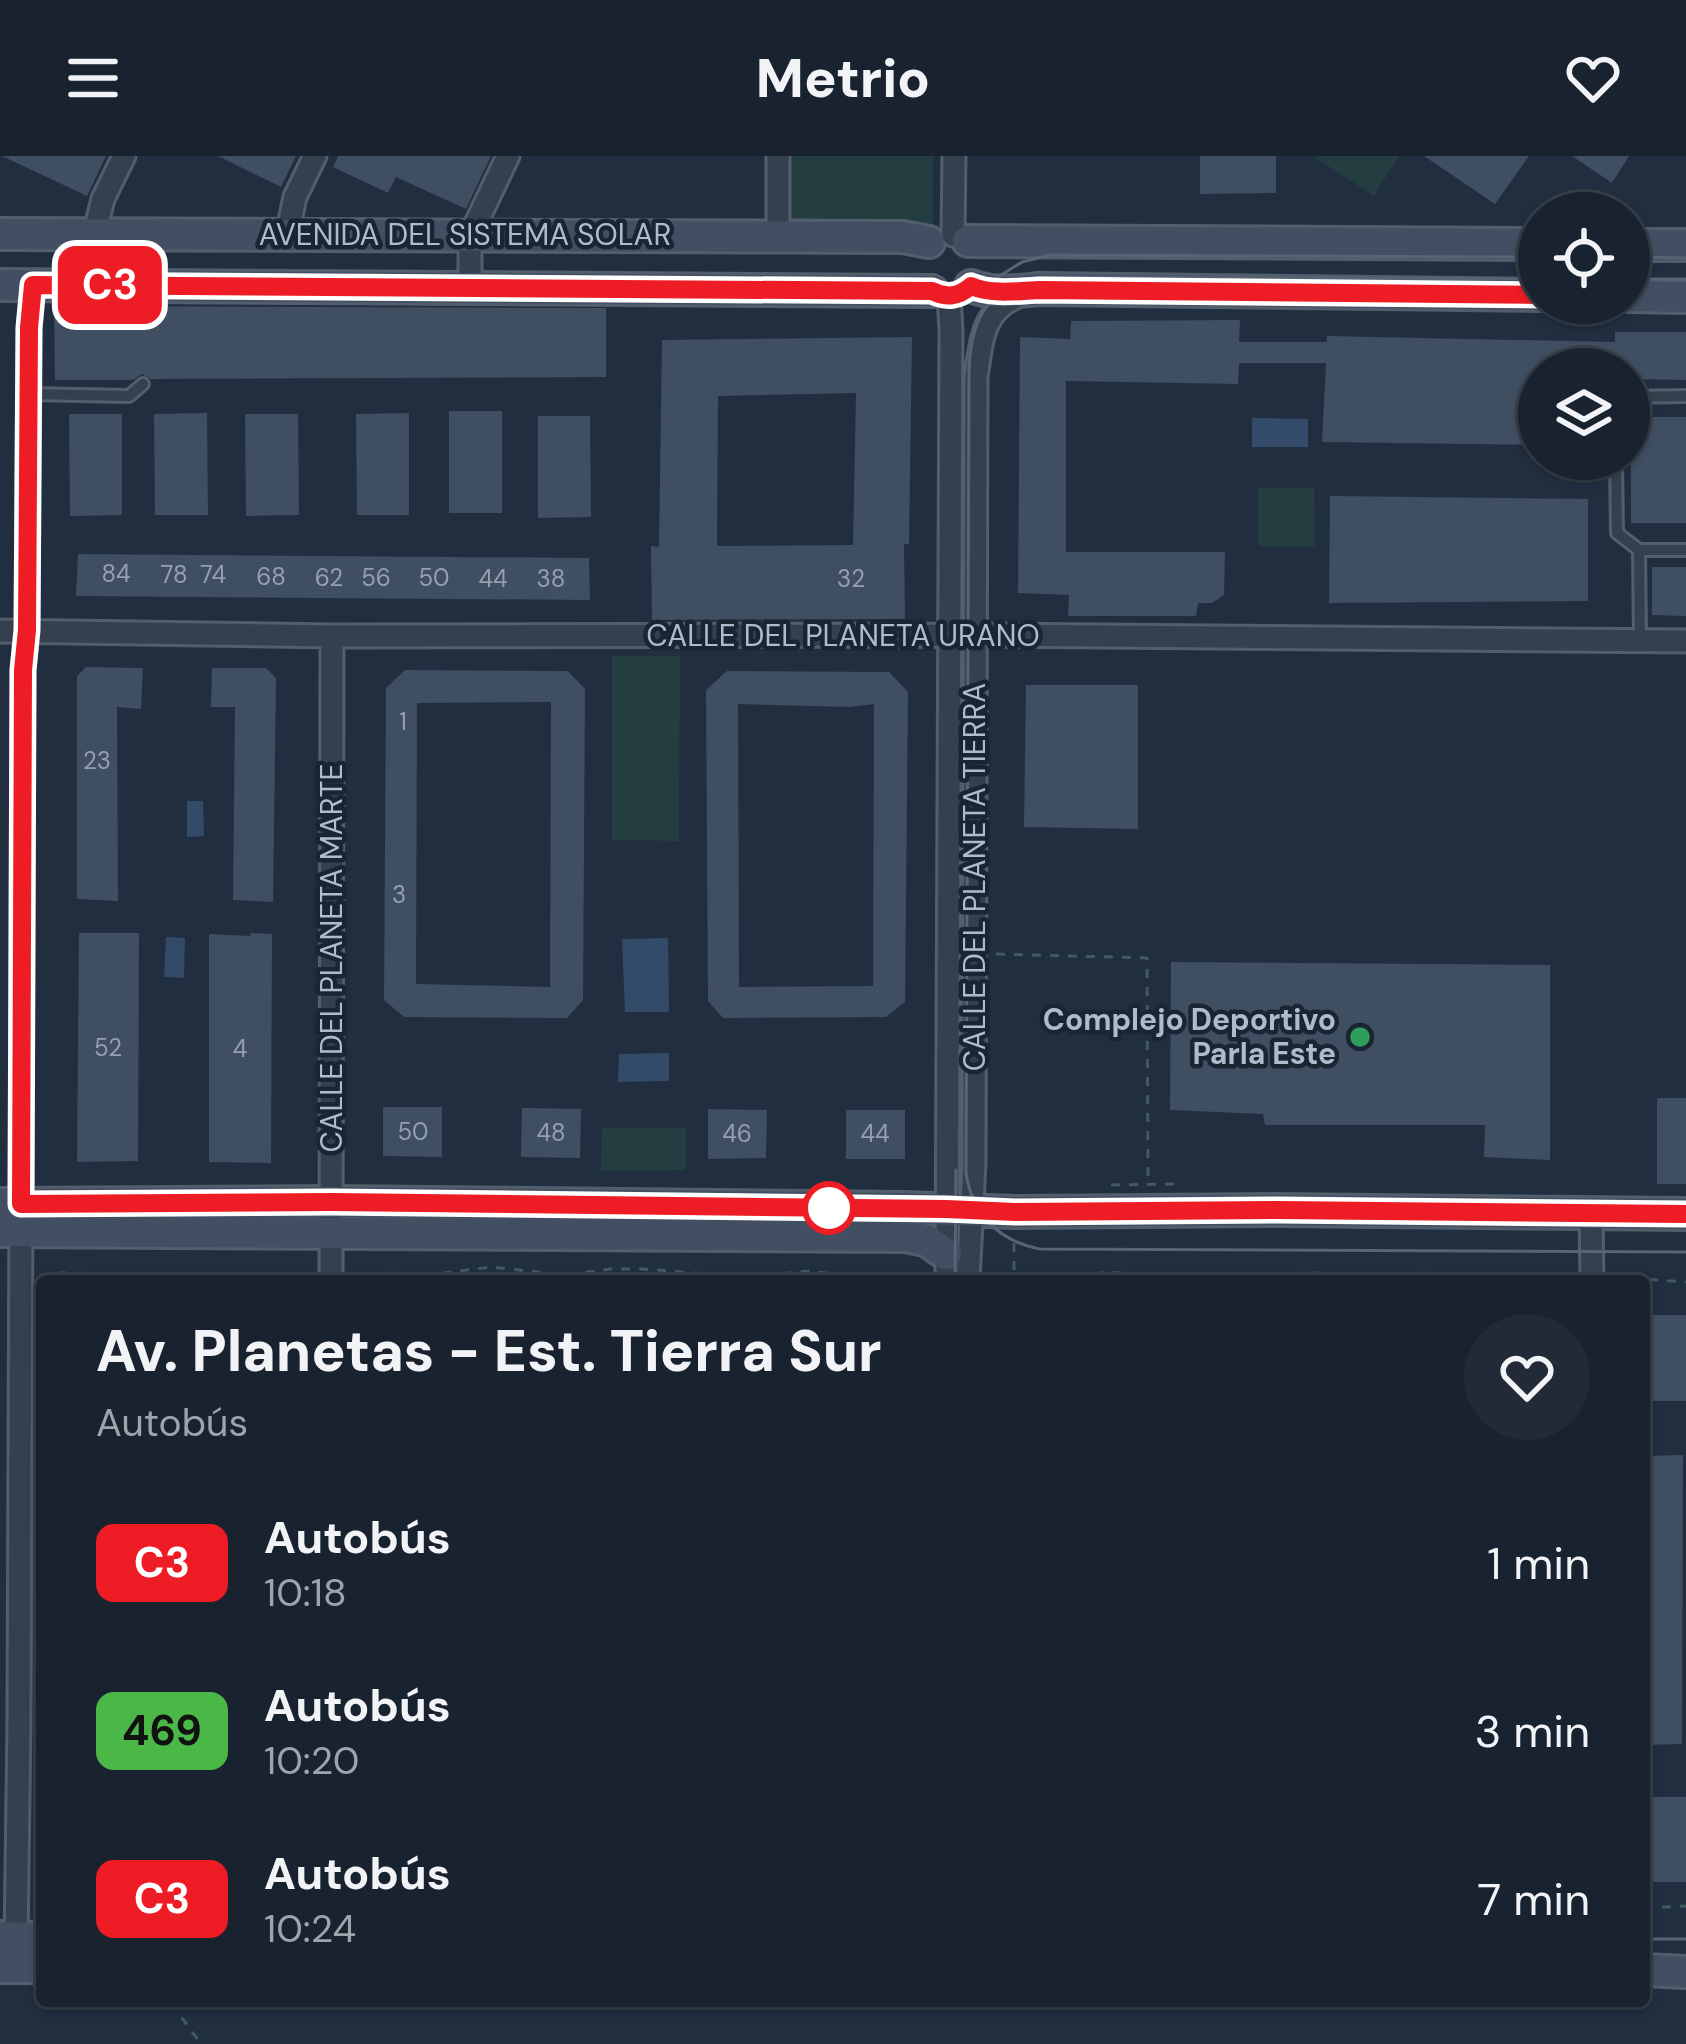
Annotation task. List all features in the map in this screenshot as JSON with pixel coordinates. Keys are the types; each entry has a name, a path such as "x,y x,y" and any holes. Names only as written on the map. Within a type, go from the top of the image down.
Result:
{"street":[{"path":"94,235 103,200 124,156"},
{"path":"287,235 295,197 315,156"},
{"path":"470,286 470,236 508,156"},
{"path":"778,156 778,236"},
{"path":"950,239 954,156"},
{"name":"AVENIDA DEL SISTEMA SOLAR","path":"0,234 903,236 1518,244"},
{"path":"950,239 979,258 980,268 950,291 920,277 918,267 922,249 950,239"},
{"path":"1650,245 1686,245"},
{"name":"AVENIDA DEL SISTEMA SOLAR","path":"0,285 1518,295"},
{"path":"19,1952 21,1277 10,1217 33,285"},
{"name":"CALLE DEL PLANETA TIERRA","path":"943,1272 974,1163 976,376 982,334 997,308 1015,296 1040,290"},
{"name":"CALLE DEL PLANETA TIERRA","path":"950,291 949,635 959,1209 977,1275"},
{"path":"1650,296 1686,297"},
{"name":"CALLE DEL PLANETA URANO","path":"0,631 1686,641"},
{"name":"CALLE DEL PLANETA MARTE","path":"332,636 332,1275"},
{"path":"10,1217 332,1218 959,1209 1686,1214"},
{"path":"1591,1215 1592,1275"},
{"path":"332,1218 904,1236 926,1240 943,1272"},
{"path":"1650,1970 1686,1972"}],"lane":[{"path":"28,394 129,396 143,384"},
{"path":"1650,397 1686,396"},
{"path":"1616,480 1617,532 1640,550 1686,550"},
{"path":"1640,550 1640,641"}],"path":[{"path":"994,954 1147,958 1148,1184"},
{"path":"1103,1185 1176,1184"},
{"path":"375,1275 428,1275 491,1267 566,1275 610,1269 711,1275"},
{"path":"766,1275 808,1271 840,1275"},
{"path":"891,1275 943,1272"},
{"path":"42,1275 139,1275"},
{"path":"1084,1275 1137,1275"},
{"path":"1205,1275 1333,1275"},
{"path":"1415,1275 1453,1275"},
{"path":"21,1277 36,1276"},
{"path":"1650,1279 1686,1282"},
{"path":"1650,1908 1686,1906"},
{"path":"176,2007 200,2044"}],"green space":[{"path":"788,156 933,156 933,229 786,229"},
{"path":"1317,156 1399,156 1374,196"},
{"path":"1258,488 1314,488 1315,547 1258,546"},
{"path":"612,656 680,656 679,841 612,840"},
{"path":"602,1128 686,1128 686,1170 601,1171"}],"water":[{"path":"1252,418 1308,419 1308,447 1252,447"},
{"path":"187,801 203,801 204,836 187,837"},
{"path":"166,937 185,938 184,978 164,977"},
{"path":"668,938 669,1012 625,1012 622,939"},
{"path":"669,1053 669,1081 618,1082 619,1054"}],"building":[{"path":"2,156 106,156 87,196"},
{"path":"218,156 296,156 281,187"},
{"path":"338,156 491,156 466,209 396,177 388,193 333,167"},
{"path":"1200,156 1276,156 1276,193 1200,194"},
{"path":"1424,156 1529,156 1495,204"},
{"path":"1572,156 1629,156 1612,183"},
{"path":"54,306 606,308 606,377 151,379 142,374 133,380 55,380"},
{"path":"1240,320 1239,342 1327,342 1327,336 1615,342 1615,332 1686,332 1686,380 1650,379 1650,348 1518,348 1518,445 1322,442 1326,363 1239,363 1238,384 1066,381 1066,552 1225,552 1224,595 1212,603 1198,603 1196,616 1068,616 1069,595 1018,593 1020,337 1070,339 1071,321"},
{"path":"912,337 905,619 652,620 651,546 659,547 662,340","holes":["856,393 853,545 717,546 718,396"]},
{"path":"449,411 502,411 502,513 449,513"},
{"path":"207,413 208,515 155,515 154,414"},
{"path":"409,413 409,515 357,515 356,414"},
{"path":"69,414 122,414 122,515 70,516"},
{"path":"245,414 298,414 299,515 246,516"},
{"path":"538,416 590,416 591,517 538,518"},
{"path":"1650,417 1686,417 1686,523 1631,523 1631,480 1650,480"},
{"path":"1330,496 1588,499 1588,601 1329,603"},
{"path":"78,554 589,558 590,600 76,596"},
{"path":"1652,567 1686,567 1686,616 1652,615"},
{"path":"86,667 143,668 141,709 117,707 118,901 77,899 77,676"},
{"path":"212,668 266,668 276,678 273,902 233,900 235,707 211,707"},
{"path":"405,670 568,671 585,689 583,1000 567,1018 404,1017 384,1000 386,688","holes":["551,702 550,987 416,984 417,703"]},
{"path":"727,671 889,672 908,692 905,1002 886,1017 723,1018 708,1001 706,690","holes":["738,704 874,704 873,986 739,987"]},
{"path":"1026,685 1138,685 1138,829 1024,827"},
{"path":"79,933 139,933 138,1161 77,1162"},
{"path":"209,934 272,934 271,1163 209,1162"},
{"name":"Complejo Deportivo Parla Este","path":"1171,962 1550,965 1550,1160 1484,1157 1485,1125 1265,1125 1263,1114 1170,1110"},
{"path":"1657,1098 1686,1098 1686,1184 1657,1184"},
{"path":"383,1107 442,1107 442,1157 383,1156"},
{"path":"522,1108 581,1109 580,1158 521,1157"},
{"path":"708,1109 767,1110 766,1158 708,1159"},
{"path":"846,1110 905,1110 905,1159 846,1159"},
{"path":"1650,1315 1686,1315 1686,1401 1650,1401"},
{"path":"1683,1455 1682,1744 1650,1745 1650,1456"},
{"path":"1650,1797 1686,1797 1686,1882 1650,1882"}],"tram line":[{"path":"993,280 1022,262 1050,255 1518,257"},
{"path":"1650,257 1686,258"},
{"path":"1518,279 1040,277 1007,289 985,308 973,335 969,370 966,1173 974,1201 990,1223 1012,1240 1039,1249 1686,1252"},
{"path":"1650,279 1686,279"},
{"path":"955,1275 956,1170"},
{"path":"1650,1939 1686,1939"}],"bus line":[{"name":"C3","path":"1518,295 1000,292 971,286 949,296 932,291 33,285 23,670 21,1204 332,1202 1015,1212 1686,1214"}],"place":[{"name":"Complejo Deportivo Parla Este","path":"1360,1037"}]}
